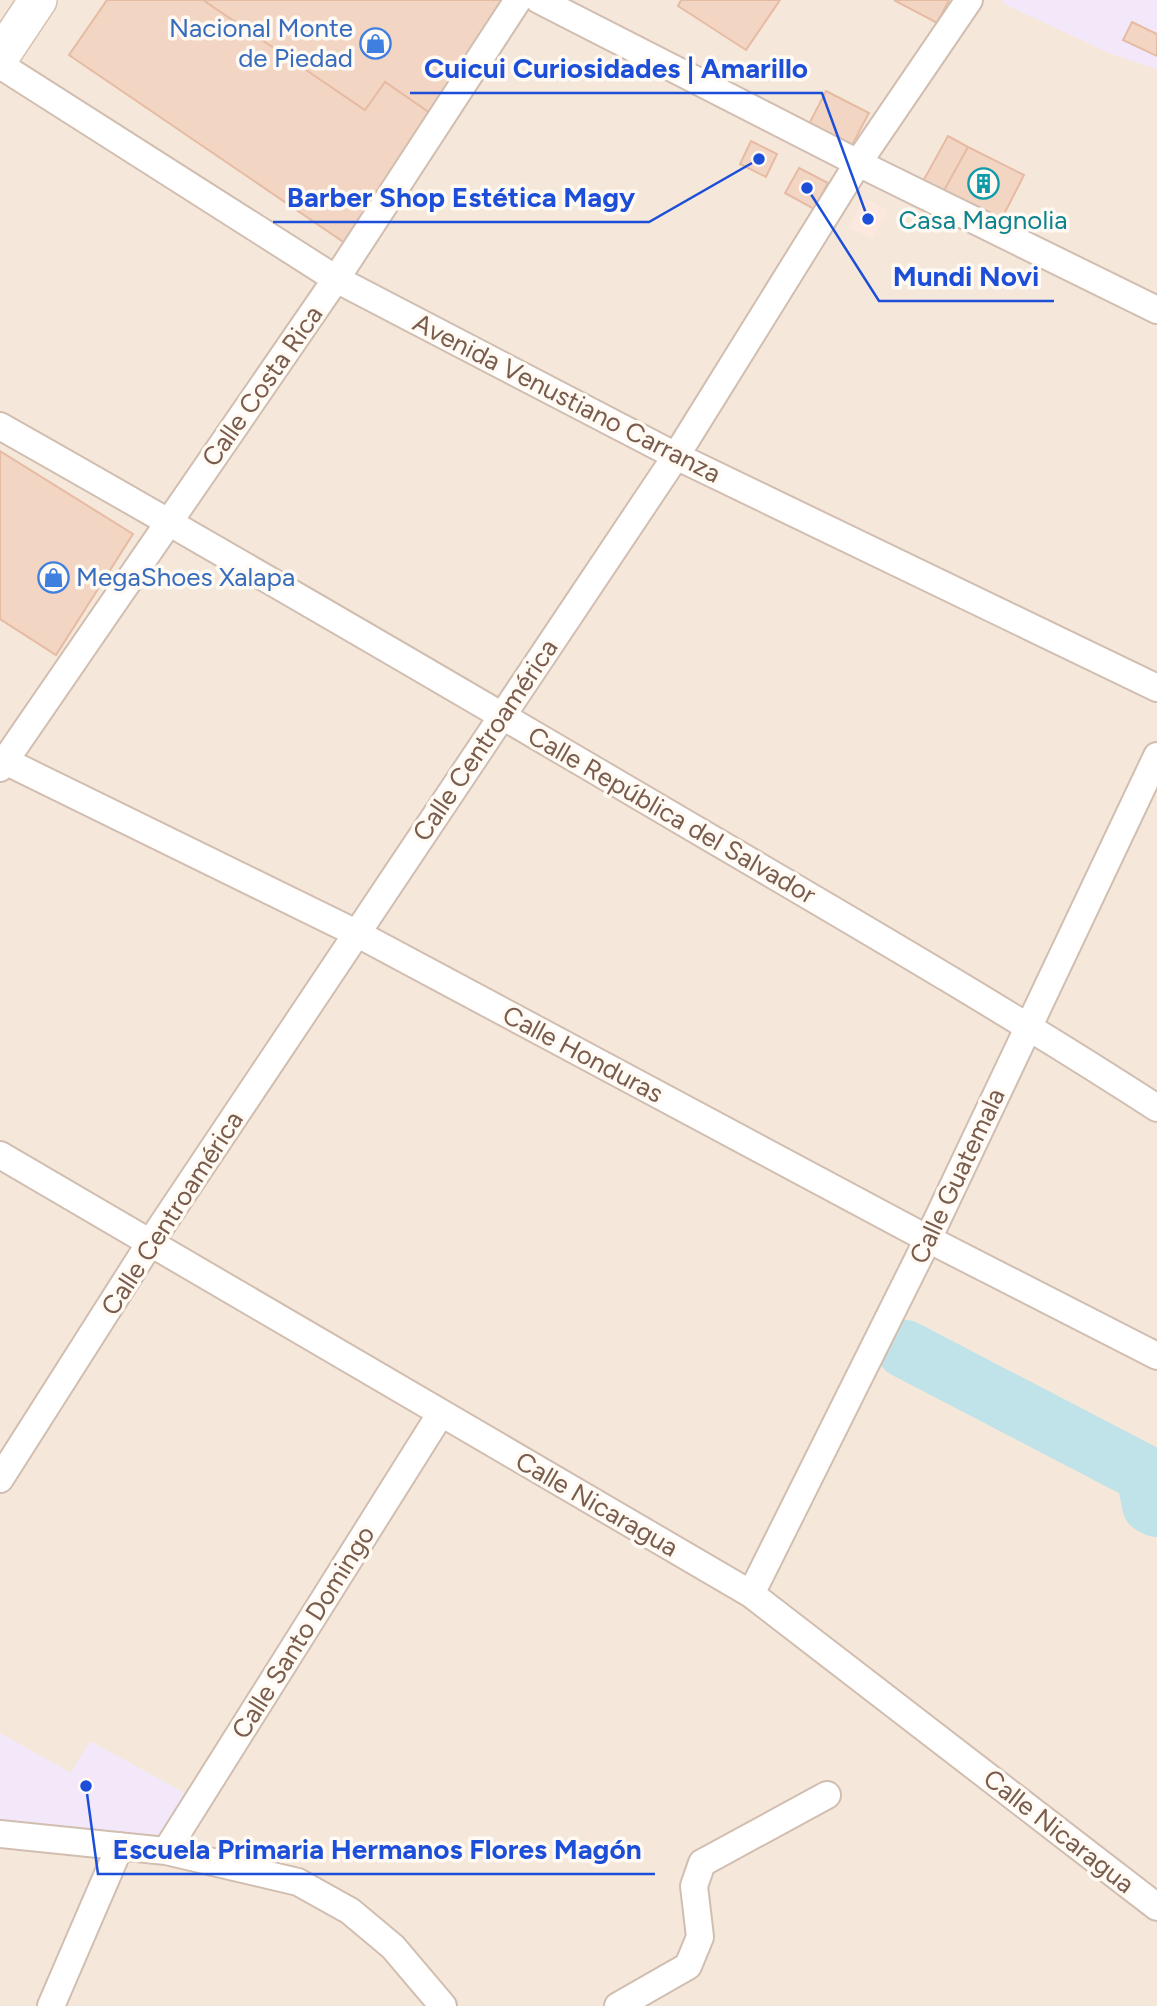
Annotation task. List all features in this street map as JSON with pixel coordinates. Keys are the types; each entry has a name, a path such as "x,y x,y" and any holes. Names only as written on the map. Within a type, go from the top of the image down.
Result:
{"main road":[{"path":"0,57 23,11"}],"street":[{"name":"Calle Costa Rica","path":"3,764 336,279 517,0"},
{"path":"539,0 858,163 1157,310"},
{"name":"Calle Centroamérica","path":"0,1479 150,1243 676,456 858,163 969,0"},
{"name":"Avenida Venustiano Carranza","path":"0,65 336,279 676,456 1157,688"},
{"name":"Calle República del Salvador","path":"0,426 501,715 1029,1026 1157,1108"},
{"name":"Calle Guatemala","path":"751,1594 928,1239 1157,756"},
{"name":"Calle Honduras","path":"3,764 358,934 928,1239 1157,1356"},
{"name":"Calle Nicaragua","path":"0,1155 751,1594 1157,1906"},
{"name":"Calle Santo Domingo","path":"166,1851 441,1413"},
{"path":"618,2006 688,1966 700,1937 694,1886 702,1863 827,1795"},
{"path":"0,1834 166,1851 298,1882 350,1911 385,1940 443,2006"},
{"path":"51,2006 120,1846"}],"shaded area":[{"path":"0,0 1157,0 1157,2006 0,2006"},
{"path":"1004,0 1157,0 1157,69 1111,54 1002,3"},
{"path":"863,198 888,210 873,239 849,228"},
{"path":"0,1733 71,1773 90,1741 194,1798 162,1845 0,1825"}],"building":[{"path":"107,0 203,0 365,110 385,82 433,115 345,243 69,55"},
{"name":"Nacional Monte de Piedad","path":"203,0 505,0 433,115 385,82 365,110"},
{"path":"681,0 780,0 746,50 678,6"},
{"path":"894,0 949,0 937,23"},
{"path":"1132,22 1157,34 1157,56 1123,40"},
{"path":"826,91 869,113 851,147 809,124"},
{"path":"948,136 968,147 942,194 922,183"},
{"path":"751,141 777,154 766,177 740,164"},
{"name":"Casa Magnolia","path":"968,147 1024,175 999,224 942,194"},
{"path":"799,168 828,183 814,209 785,193"},
{"name":"MegaShoes Xalapa","path":"0,451 133,534 56,655 0,619"}],"waterway":[{"path":"905,1349 1145,1474 1151,1505 1157,1508"}],"place":[{"name":"Nacional Monte de Piedad","path":"376,43"},
{"name":"Barber Shop Estética Magy","path":"759,159"},
{"name":"Casa Magnolia","path":"983,184"},
{"name":"Mundi Novi","path":"807,188"},
{"name":"Cuicui Curiosidades | Amarillo","path":"868,219"},
{"name":"MegaShoes Xalapa","path":"53,577"},
{"name":"Escuela Primaria Hermanos Flores Magón","path":"86,1786"}]}
